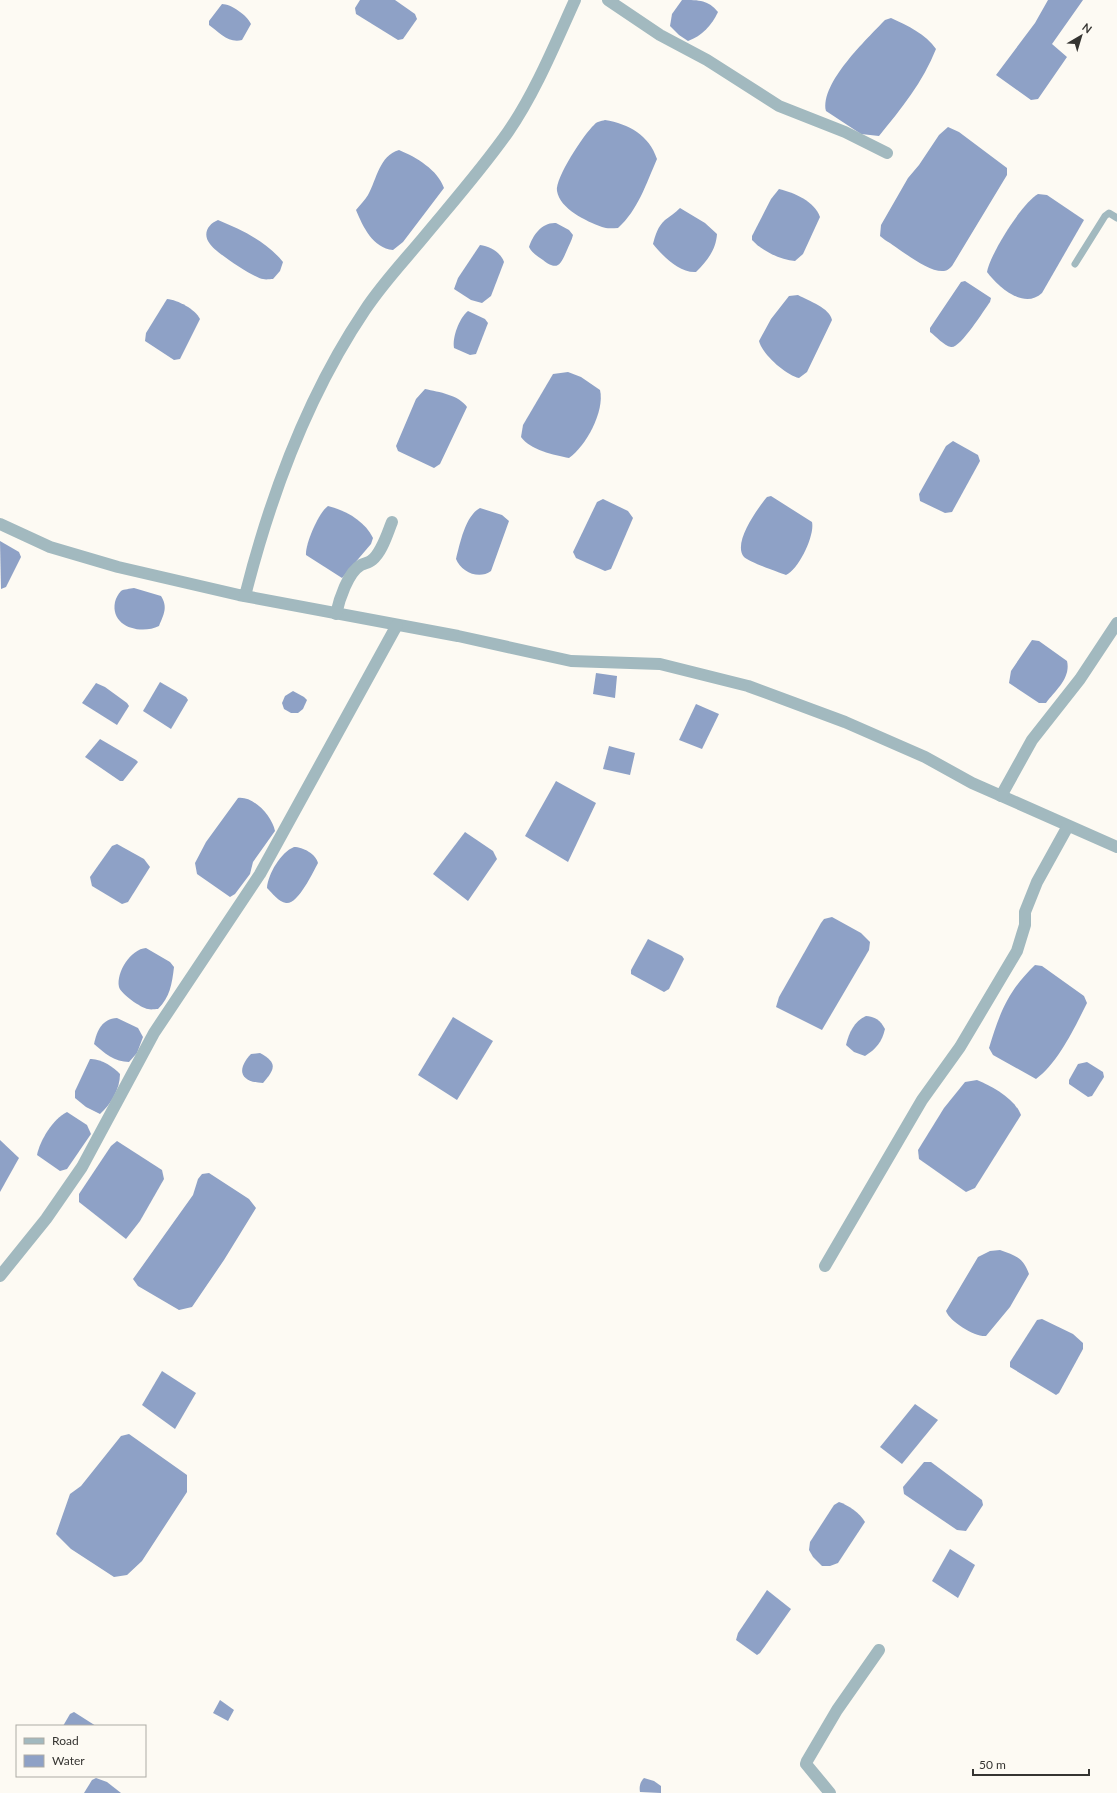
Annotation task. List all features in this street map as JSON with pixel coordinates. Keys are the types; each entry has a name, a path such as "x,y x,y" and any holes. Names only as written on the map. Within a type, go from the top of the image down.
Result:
{"street":[{"path":"245,596 254,559 280,481 310,408 340,351 365,310 387,279 480,170 509,131 544,68 575,0"},
{"path":"608,0 660,35 708,60 779,106 845,132 887,153"},
{"path":"336,614 339,601 353,572 361,565 372,561 379,552 392,522"},
{"path":"0,524 50,547 118,566 245,596 458,636 572,662 660,664 748,686 845,722 917,754 1001,796 1117,847"},
{"path":"1001,796 1032,740 1080,679 1117,623"},
{"path":"0,1276 46,1219 82,1167 154,1033 260,874 397,625"},
{"path":"825,1266 918,1107 960,1048 1017,951 1025,925 1024,912 1037,882 1068,826"},
{"path":"830,1793 806,1764 807,1761 837,1710 879,1650"}],"lane":[{"path":"1075,264 1105,216 1109,213 1117,218"}],"water":[{"path":"360,0 395,0 415,14 417,19 403,39 398,40 356,14 355,8"},
{"path":"682,0 694,0 707,3 718,12 706,30 688,41 670,26 672,14"},
{"path":"1048,0 1083,0 1052,44 1067,57 1038,99 1031,100 996,75 1035,23"},
{"path":"222,4 226,4 238,11 246,17 251,24 242,40 237,41 228,39 209,25 209,21"},
{"path":"891,18 910,27 922,35 936,49 918,84 879,136 861,134 826,111 826,100 830,88 846,62 885,20"},
{"path":"605,120 622,124 637,132 649,143 657,159 636,205 618,228 604,228 575,214 563,203 557,191 565,167 577,146 595,124"},
{"path":"948,127 959,132 1007,168 1007,175 952,266 944,271 937,271 922,264 880,236 881,225 908,178 919,165 939,135"},
{"path":"399,150 419,160 432,170 441,181 444,188 403,242 393,250 374,241 366,230 356,210 368,195 379,169 387,157"},
{"path":"779,189 803,198 809,202 820,217 803,254 795,261 784,259 772,254 761,248 752,240 752,236 771,199"},
{"path":"1038,194 1047,195 1084,220 1042,293 1035,298 1027,299 1020,298 1004,290 987,272 989,264 1000,242 1024,207"},
{"path":"680,208 705,223 717,234 713,250 704,264 696,272 690,272 678,267 662,254 653,244 660,225"},
{"path":"218,220 261,242 283,262 280,271 273,279 258,278 213,248 206,237 206,233 211,224"},
{"path":"551,223 556,223 569,230 573,235 563,259 556,266 548,264 533,253 529,247 533,238 542,227"},
{"path":"480,245 495,250 504,262 491,296 482,303 471,300 454,289 458,278"},
{"path":"965,281 991,298 990,302 966,336 955,346 951,347 943,343 930,332 930,328 961,282"},
{"path":"798,295 823,308 832,320 807,372 799,378 788,373 775,363 765,352 759,341 771,319 789,296"},
{"path":"167,299 176,301 186,306 198,315 200,319 180,359 174,360 145,341 146,333"},
{"path":"468,311 485,319 488,323 476,354 470,355 454,348 455,334 459,323"},
{"path":"568,372 581,377 600,390 601,398 597,418 588,437 569,458 536,449 525,442 521,437 523,425 553,374"},
{"path":"425,389 454,397 467,407 440,464 434,468 398,451 396,446 416,399"},
{"path":"953,441 978,455 980,461 952,512 945,513 920,501 919,494 946,446"},
{"path":"771,496 812,522 809,543 796,566 786,575 747,559 741,551 741,543 748,526 763,502 767,497"},
{"path":"603,499 628,511 633,518 611,569 605,571 576,558 573,552 597,502"},
{"path":"328,506 348,513 360,521 373,538 371,544 342,578 306,555 306,550 313,529 324,509"},
{"path":"480,508 502,515 509,521 491,571 486,574 476,575 462,568 456,559 461,538 470,517"},
{"path":"0,541 19,552 21,557 6,587 1,589"},
{"path":"134,588 161,596 165,607 159,626 152,629 136,629 128,627 117,618 115,602 117,596 122,590"},
{"path":"1032,640 1039,641 1067,661 1067,673 1062,684 1046,703 1039,703 1009,683 1011,671"},
{"path":"596,673 617,676 615,698 593,694"},
{"path":"160,682 186,697 188,700 171,729 143,711"},
{"path":"96,683 105,687 129,706 117,725 82,703"},
{"path":"293,691 307,700 303,709 298,713 291,713 284,709 282,703 285,696"},
{"path":"696,704 719,714 702,749 679,740"},
{"path":"100,739 138,762 123,781 120,781 85,757"},
{"path":"609,746 635,753 630,775 603,769"},
{"path":"556,781 596,803 568,862 525,836"},
{"path":"238,798 250,800 261,808 270,819 275,831 253,862 250,874 235,894 230,897 197,874 195,863 206,842"},
{"path":"465,832 493,851 497,859 468,901 433,874"},
{"path":"117,844 144,859 150,867 128,902 122,904 92,886 90,877 112,846"},
{"path":"294,847 301,848 312,854 318,863 300,894 291,902 286,903 278,899 267,888 270,876 276,864 284,854"},
{"path":"832,917 861,933 870,942 869,950 822,1030 776,1007 779,997 821,923 824,919"},
{"path":"648,939 682,956 684,959 669,989 664,992 631,974 631,970"},
{"path":"146,948 170,962 174,967 170,990 158,1009 149,1009 141,1006 127,997 119,987 120,975 126,962 135,952"},
{"path":"1035,965 1042,966 1084,996 1087,1003 1059,1054 1052,1064 1036,1079 993,1055 989,1048 1001,1013 1011,993"},
{"path":"866,1016 877,1020 885,1029 878,1045 865,1056 854,1052 846,1045 855,1024"},
{"path":"453,1017 493,1041 457,1100 418,1075"},
{"path":"117,1018 138,1028 143,1037 137,1053 129,1062 114,1059 94,1044 101,1026 112,1019"},
{"path":"260,1053 270,1060 273,1066 270,1074 263,1083 245,1078 242,1070 243,1065 251,1054"},
{"path":"90,1059 98,1060 106,1064 120,1074 117,1091 108,1106 100,1114 86,1107 75,1098 75,1091"},
{"path":"1087,1062 1103,1072 1104,1077 1092,1096 1088,1097 1069,1084 1069,1080 1078,1064"},
{"path":"977,1080 996,1089 1008,1098 1018,1109 1021,1115 975,1188 966,1192 919,1159 918,1150 944,1108 965,1082"},
{"path":"67,1112 87,1125 91,1134 67,1169 60,1171 37,1155 48,1130 62,1115"},
{"path":"0,1140 19,1158 0,1192"},
{"path":"117,1141 162,1170 164,1179 140,1221 126,1239 79,1202 79,1194 111,1146"},
{"path":"209,1173 249,1199 256,1208 224,1260 192,1307 179,1310 138,1286 133,1279 193,1195 198,1179 202,1174"},
{"path":"1000,1250 1018,1258 1027,1268 1029,1274 1010,1307 986,1336 981,1336 963,1328 952,1320 946,1311 978,1257 990,1251"},
{"path":"1042,1319 1073,1334 1083,1343 1083,1349 1059,1393 1056,1395 1010,1367 1010,1362 1037,1320"},
{"path":"162,1371 196,1393 175,1429 142,1405"},
{"path":"915,1404 938,1420 902,1464 880,1447"},
{"path":"129,1434 187,1475 187,1492 142,1561 127,1575 114,1577 71,1549 56,1534 70,1494 81,1486 121,1436"},
{"path":"924,1462 931,1462 982,1500 983,1505 966,1531 957,1530 904,1494 903,1487"},
{"path":"839,1502 854,1510 865,1522 838,1563 830,1566 822,1566 813,1557 809,1550 810,1542 834,1505"},
{"path":"950,1549 975,1565 958,1598 932,1581"},
{"path":"767,1590 791,1609 760,1653 757,1655 736,1640 738,1633"},
{"path":"220,1700 234,1710 228,1721 213,1713"},
{"path":"74,1712 94,1725 64,1725 70,1714"},
{"path":"96,1778 107,1782 121,1793 84,1793 92,1780"},
{"path":"644,1778 654,1781 661,1786 661,1793 640,1792 640,1785"}]}
